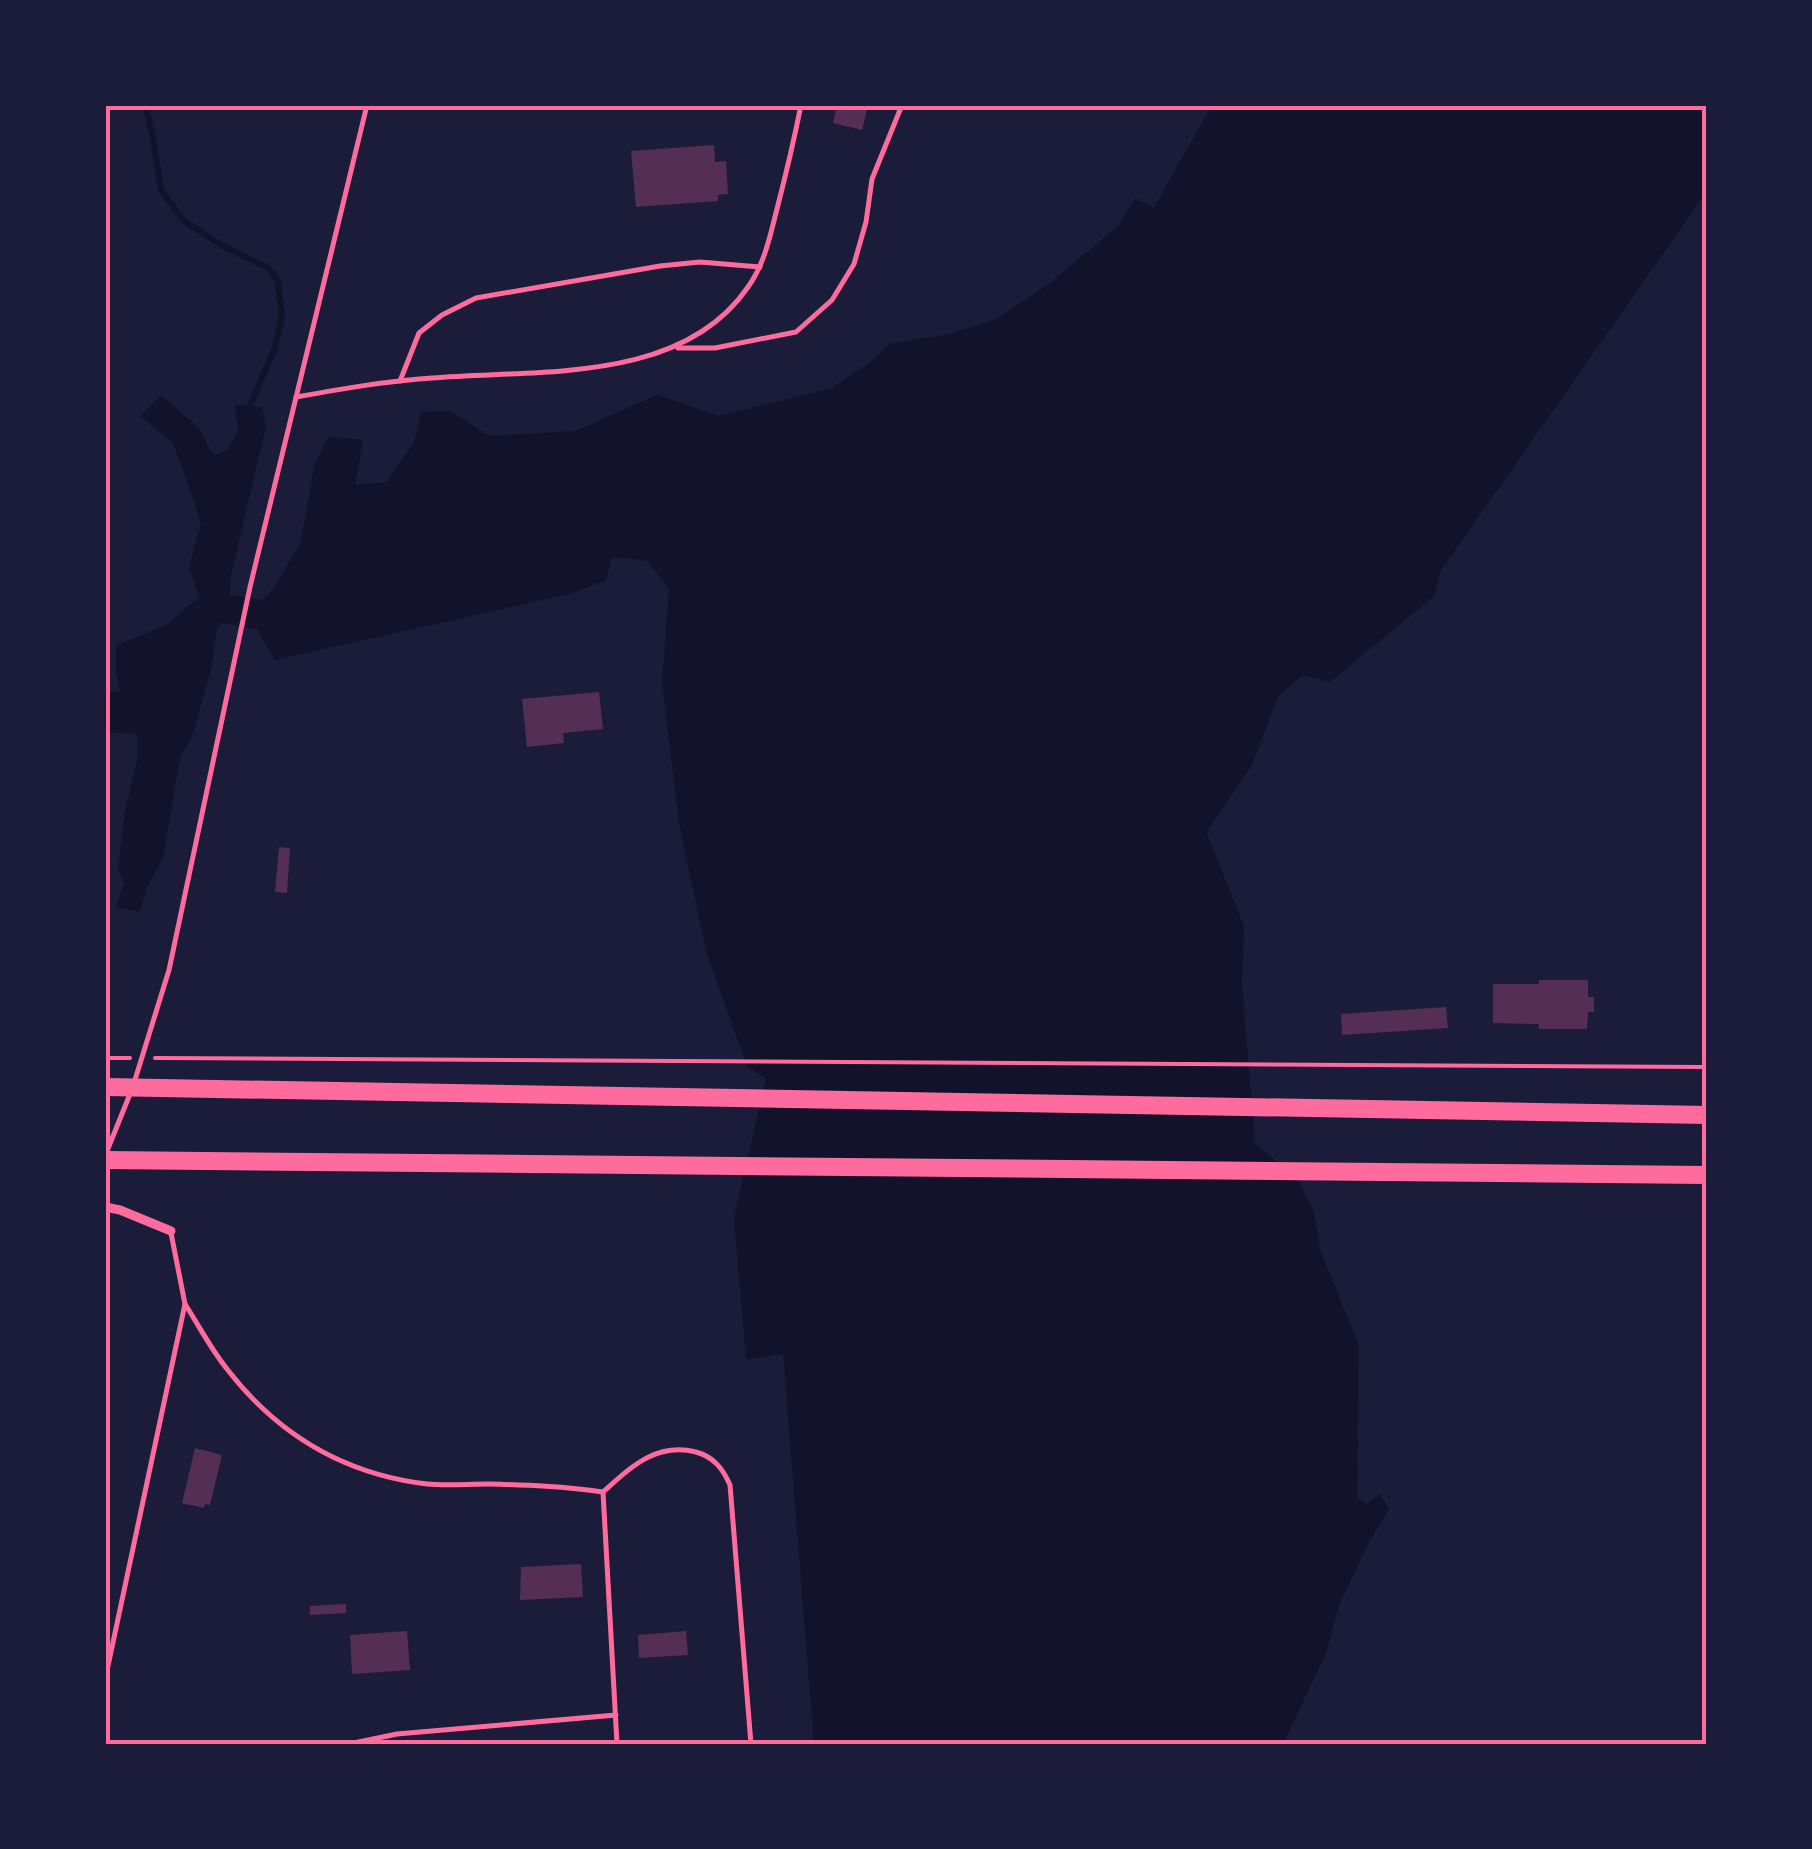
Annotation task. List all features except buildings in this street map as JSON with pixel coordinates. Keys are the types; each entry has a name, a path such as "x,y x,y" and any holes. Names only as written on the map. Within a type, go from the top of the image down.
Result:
{"highway":[{"path":"105,1087 1707,1115"},
{"path":"105,1158 1707,1175"}],"street":[{"path":"105,1207 171,1231"}],"lane":[{"path":"105,1158 123,1116 169,970 250,586 367,105"},
{"path":"676,348 708,329 732,308 760,267 802,105"},
{"path":"296,397 434,377 546,373 676,348 715,348 796,332 832,300 854,264 872,180 902,105"},
{"path":"400,381 419,333 442,315 476,298 700,262 760,267"},
{"path":"171,1231 185,1304 245,1391 300,1441 338,1462 428,1484 603,1492"},
{"path":"105,1680 185,1304"},
{"path":"603,1492 629,1468 658,1452 679,1448 703,1454 724,1469 730,1485 752,1744"},
{"path":"603,1492 618,1744"},
{"path":"349,1744 397,1734 616,1714"}],"path":[{"path":"105,1058 1707,1066"}],"shaded area":[{"path":"1212,105 1707,105 1707,191 1441,570 1434,596 1330,682 1303,675 1279,695 1251,767 1206,832 1244,926 1242,985 1255,1143 1298,1180 1314,1212 1320,1250 1359,1346 1357,1497 1367,1504 1380,1494 1389,1509 1339,1605 1326,1653 1283,1744 814,1744 783,1354 746,1359 734,1217 766,1079 747,1066 706,951 679,822 662,683 669,590 648,561 612,557 606,580 573,593 275,660 257,629 222,623 217,628 211,670 192,736 180,757 163,858 147,887 140,912 116,907 124,883 118,869 125,811 137,762 137,734 105,729 105,694 120,691 116,646 168,624 199,597 189,567 201,524 194,501 173,443 140,416 161,395 198,428 215,455 228,450 238,430 235,405 262,407 266,426 231,575 230,595 263,600 301,542 314,467 328,437 363,440 355,485 386,482 414,443 421,412 450,411 490,436 575,431 657,395 719,416 832,388 872,361 889,344 950,334 996,319 1049,284 1119,225 1135,198 1154,208"}],"pier":[{"path":"1707,191 1707,200 1465,546 1461,543"}],"waterway":[{"path":"145,105 161,190 184,221 268,268 278,282 282,317 274,350 250,406"}]}
